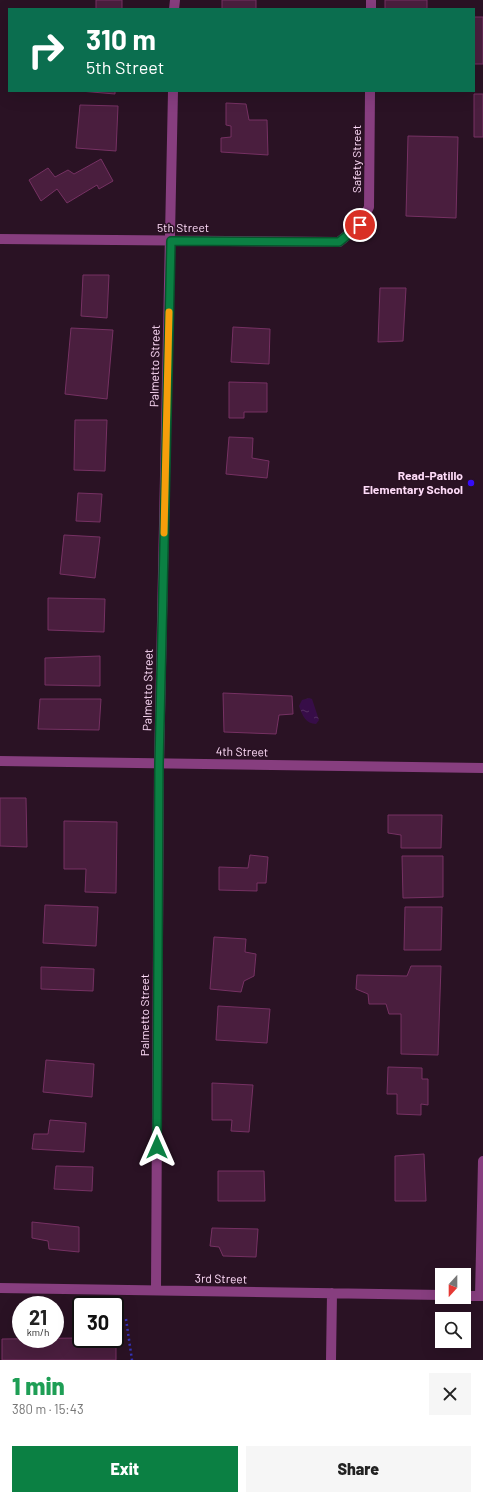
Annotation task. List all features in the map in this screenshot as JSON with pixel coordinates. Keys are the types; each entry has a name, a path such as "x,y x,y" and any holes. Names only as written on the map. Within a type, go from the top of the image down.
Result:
{"street":[{"name":"Palmetto Street","path":"156,1290 159,764 173,92"},
{"name":"Safety Street","path":"360,225 369,207 370,92"},
{"name":"5th Street","path":"0,239 339,242 360,225"},
{"name":"4th Street","path":"0,762 483,768"},
{"path":"481,1296 483,1161"},
{"name":"3rd Street","path":"0,1288 435,1295"},
{"path":"331,1360 332,1293"}],"path":[{"path":"126,1319 132,1360"}],"water":[{"path":"309,698 312,699 319,720 316,724 307,721 299,706 302,700"}],"building":[{"path":"96,0 122,0 122,8 96,8"},
{"path":"222,0 256,0 256,8 222,8"},
{"path":"385,0 427,0 427,8 385,8"},
{"path":"475,17 483,17 483,64 475,64"},
{"path":"92,92 115,92 115,94"},
{"path":"474,94 483,94 483,137 474,137"},
{"path":"226,103 246,104 249,120 267,120 268,155 221,152 221,138 231,137 231,126 226,125"},
{"path":"80,105 118,106 116,151 76,148"},
{"path":"408,136 458,137 456,218 406,216"},
{"path":"101,159 113,181 99,189 97,185 67,203 57,189 41,201 29,180 48,168 55,177 68,170 74,174"},
{"path":"83,275 109,275 107,318 81,316"},
{"path":"380,288 406,288 403,341 378,342"},
{"path":"233,327 270,329 269,364 231,362"},
{"path":"71,328 113,330 107,399 65,394"},
{"path":"229,382 267,383 267,412 244,412 244,418 229,418"},
{"path":"75,420 107,420 105,471 74,470"},
{"path":"229,437 253,438 252,458 269,461 267,478 226,474"},
{"path":"78,493 102,494 100,522 76,521"},
{"path":"64,535 100,537 95,578 60,574"},
{"path":"48,598 105,599 104,632 48,630"},
{"path":"100,656 100,686 45,685 45,658"},
{"path":"223,693 292,696 293,714 279,715 276,734 224,732"},
{"path":"40,699 101,699 99,730 38,729"},
{"path":"0,798 26,798 27,847 0,846"},
{"path":"388,815 442,815 441,848 401,848 401,835 388,833"},
{"path":"64,821 117,822 116,893 85,892 86,869 64,869"},
{"path":"250,855 268,857 266,883 257,883 257,891 219,890 219,867 248,868"},
{"path":"402,856 443,856 443,897 403,898"},
{"path":"45,905 98,907 96,946 43,943"},
{"path":"405,907 442,907 441,950 404,950"},
{"path":"214,937 246,939 245,952 256,954 254,976 244,981 241,992 210,989"},
{"path":"411,966 441,966 438,1055 401,1054 401,1014 389,1014 386,1004 369,1004 368,994 356,989 357,975 407,976"},
{"path":"41,967 94,969 93,991 41,989"},
{"path":"218,1006 270,1009 267,1043 216,1040"},
{"path":"46,1060 94,1064 92,1097 43,1092"},
{"path":"388,1067 422,1068 422,1079 428,1079 428,1105 421,1104 421,1115 397,1114 397,1094 387,1094"},
{"path":"212,1083 253,1085 249,1132 231,1131 232,1120 212,1120"},
{"path":"50,1120 86,1123 84,1152 32,1149 34,1134 48,1134"},
{"path":"424,1154 426,1201 395,1201 395,1156"},
{"path":"56,1166 93,1167 92,1191 54,1189"},
{"path":"218,1171 264,1171 265,1201 218,1201"},
{"path":"32,1222 79,1227 79,1252 49,1249 48,1241 32,1238"},
{"path":"212,1228 258,1229 256,1257 223,1256 219,1247 210,1246"},
{"path":"64,1338 72,1338 72,1348 116,1348 116,1360 2,1360 2,1339 12,1339 12,1348 64,1348"}],"slow traffic":[{"path":"164,533 169,312"}],"place":[{"name":"Read-Patillo Elementary School","path":"471,483"}],"route":[{"path":"157,1147 159,764 171,241 339,242 360,225"}]}
